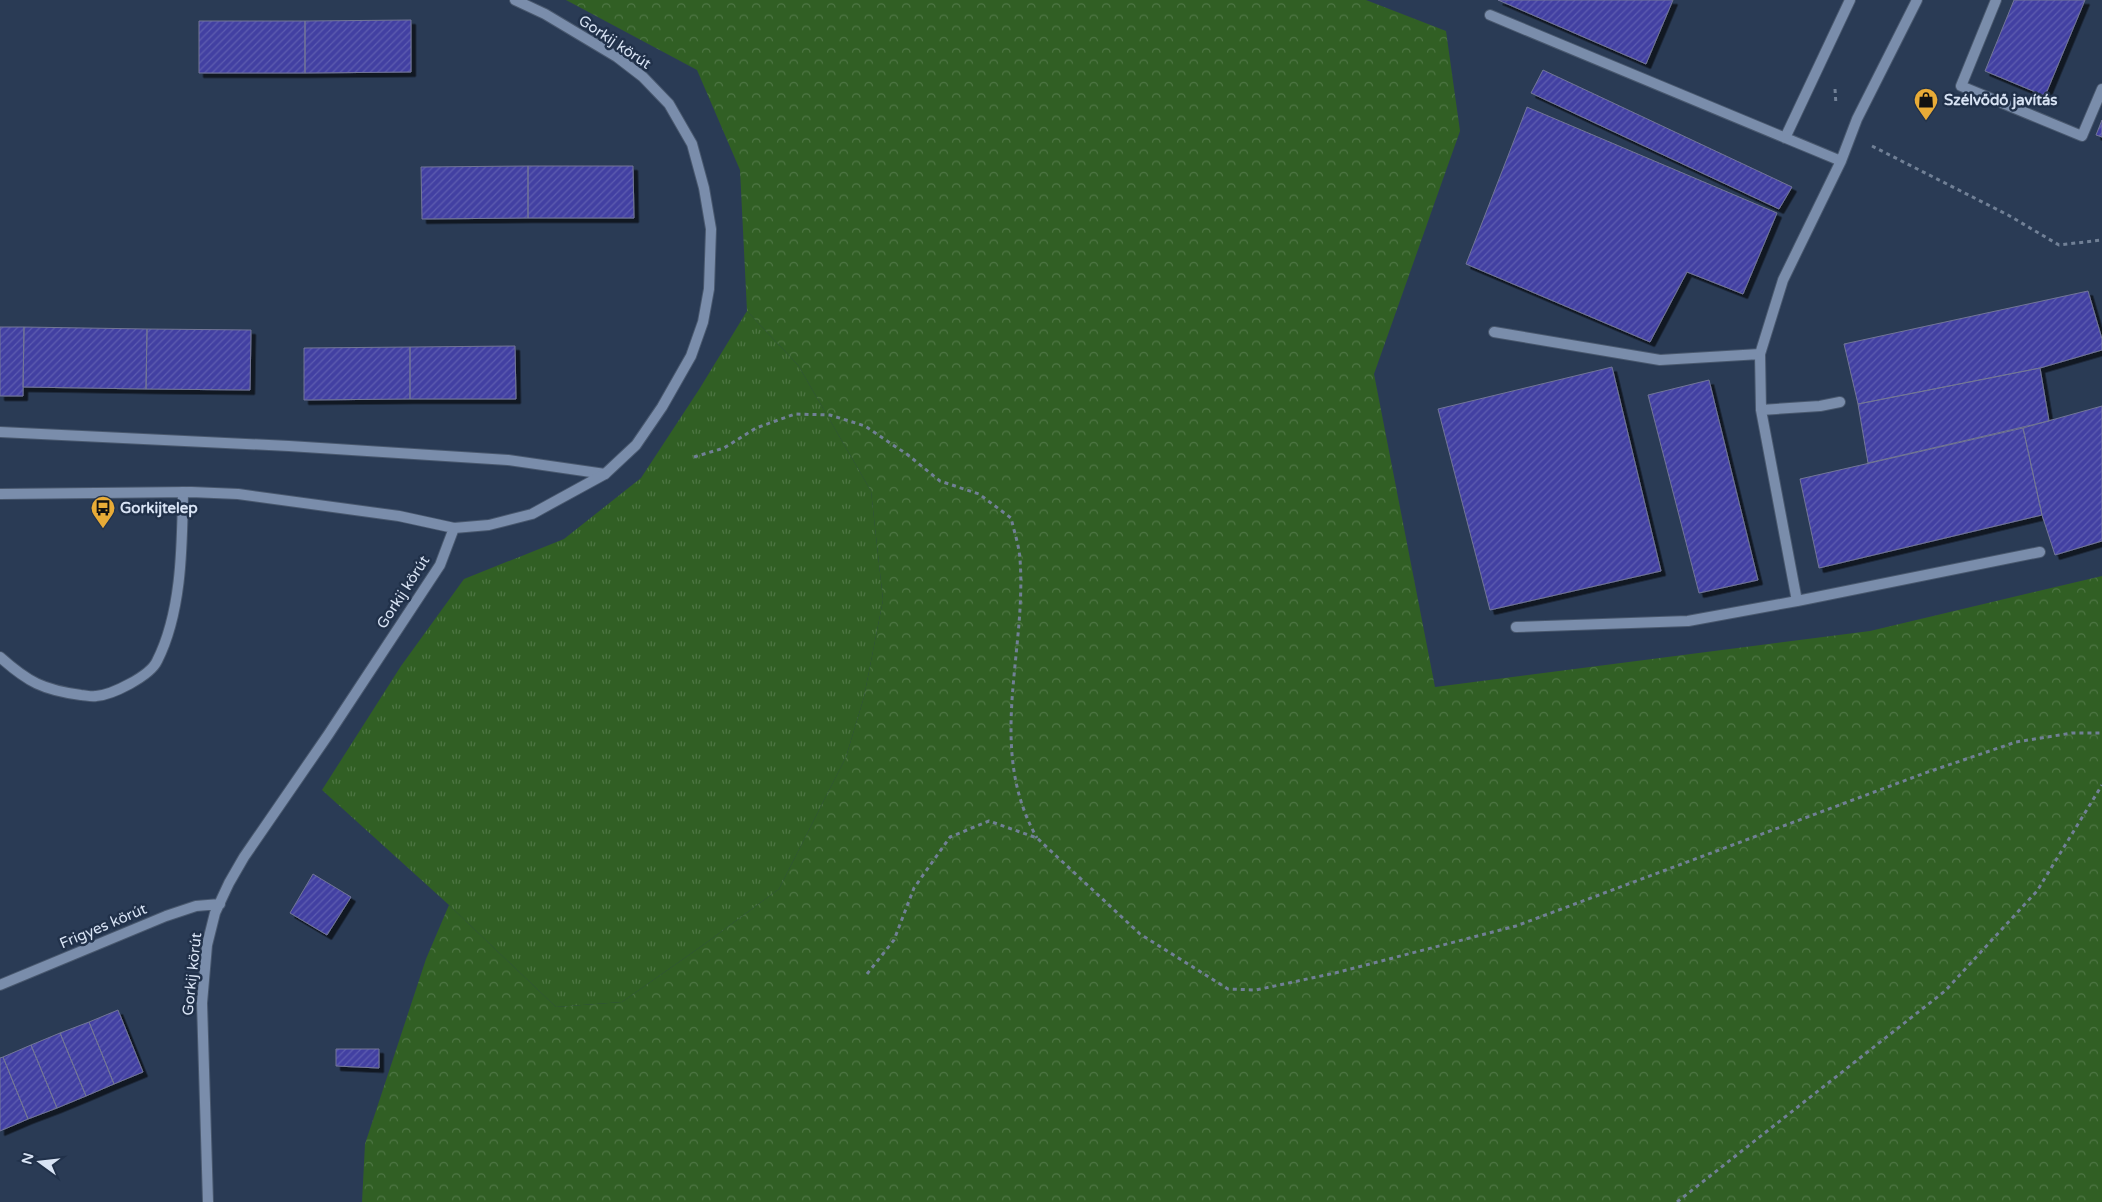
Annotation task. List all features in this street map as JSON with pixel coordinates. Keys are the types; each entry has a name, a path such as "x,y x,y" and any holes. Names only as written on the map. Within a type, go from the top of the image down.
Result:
{"street":[{"name":"Gorkij körút","path":"208,1202 202,1003 207,945 229,883 244,857 323,742 440,565 454,528 489,525 532,514 605,474 636,445 662,407 691,356 703,322 709,289 711,229 704,188 692,144 668,104 643,76 617,57 569,28 515,0"},
{"path":"1785,138 1850,0"},
{"path":"1797,601 1761,410 1760,354 1783,280 1841,161 1857,120 1917,0"},
{"path":"1996,0 1962,86 2082,136 2102,89"},
{"path":"1490,15 1841,161"},
{"path":"1494,332 1660,360 1760,354"},
{"path":"1761,410 1820,406 1840,402"},
{"path":"0,432 289,446 508,460 605,474"},
{"path":"0,494 183,492 238,494 399,516 454,528"},
{"path":"0,656 32,682 61,692 96,696 130,686 156,663 171,623 182,560 183,492"},
{"path":"1516,627 1688,621 2040,552"},
{"name":"Frigyes körút","path":"0,985 166,916 196,906 220,904"}],"path":[{"path":"1835,88 1836,106 1852,134 1883,152 2008,215 2060,245 2102,240"},
{"path":"694,457 724,448 756,428 795,414 830,415 865,426 908,455 940,481 979,494 1011,518 1020,558 1020,608 1011,700 1012,752 1016,787 1025,817 1037,838 1140,934 1228,989 1256,990 1335,973 1516,926 1925,773 2016,742 2072,733 2102,732"},
{"path":"1677,1202 1945,991 2037,891 2102,785"},
{"path":"867,974 894,940 914,888 950,837 989,821 1037,838"}],"green space":[{"path":"566,0 1366,0 1446,31 1460,131 1374,374 1435,687 1870,631 2102,576 2102,1202 362,1202 365,1144 426,959 449,905 556,1007 622,1002 706,943 779,889 846,757 864,697 883,600 871,491 798,365 747,311 740,170 697,70"},
{"path":"747,311 798,365 871,491 883,600 864,697 846,757 779,889 622,1002 556,1007 449,905 322,790 401,666 464,579 564,539 641,478 700,388"}],"building":[{"path":"1498,0 1673,0 1646,64"},
{"path":"2014,0 2085,0 2045,96 1985,71"},
{"path":"411,20 411,72 305,73 305,21"},
{"path":"199,21 305,21 305,73 199,73"},
{"path":"1543,70 1792,187 1779,209 1531,93"},
{"path":"1527,107 1777,213 1743,294 1687,272 1650,342 1466,264"},
{"path":"2102,120 2102,137 2096,135"},
{"path":"528,166 528,218 422,219 421,167"},
{"path":"528,166 633,166 634,218 528,218"},
{"path":"2088,291 2102,339 2102,350 2040,368 1858,404 1844,344"},
{"path":"0,327 24,327 23,396 0,396"},
{"path":"24,327 147,329 146,389 23,387"},
{"path":"147,329 251,330 250,390 146,389"},
{"path":"515,346 516,399 410,399 410,347"},
{"path":"410,347 410,399 304,400 304,348"},
{"path":"1612,367 1661,571 1490,610 1438,409"},
{"path":"2040,368 2049,421 1868,463 1858,404"},
{"path":"1709,380 1758,580 1699,593 1648,395"},
{"path":"2102,406 2102,541 2055,555 2042,515 2023,428"},
{"path":"2023,428 2042,515 1819,568 1800,479"},
{"path":"313,874 351,897 327,935 290,913"},
{"path":"118,1010 143,1072 114,1084 89,1022"},
{"path":"89,1022 114,1084 86,1096 60,1033"},
{"path":"60,1033 86,1096 57,1108 31,1045"},
{"path":"31,1045 57,1108 28,1119 3,1057"},
{"path":"336,1049 379,1049 379,1068 336,1066"},
{"path":"3,1057 28,1119 0,1131 0,1058"}],"place":[{"name":"Szélvődő javítás","path":"1926,121"},
{"name":"Gorkijtelep","path":"103,529"}]}
